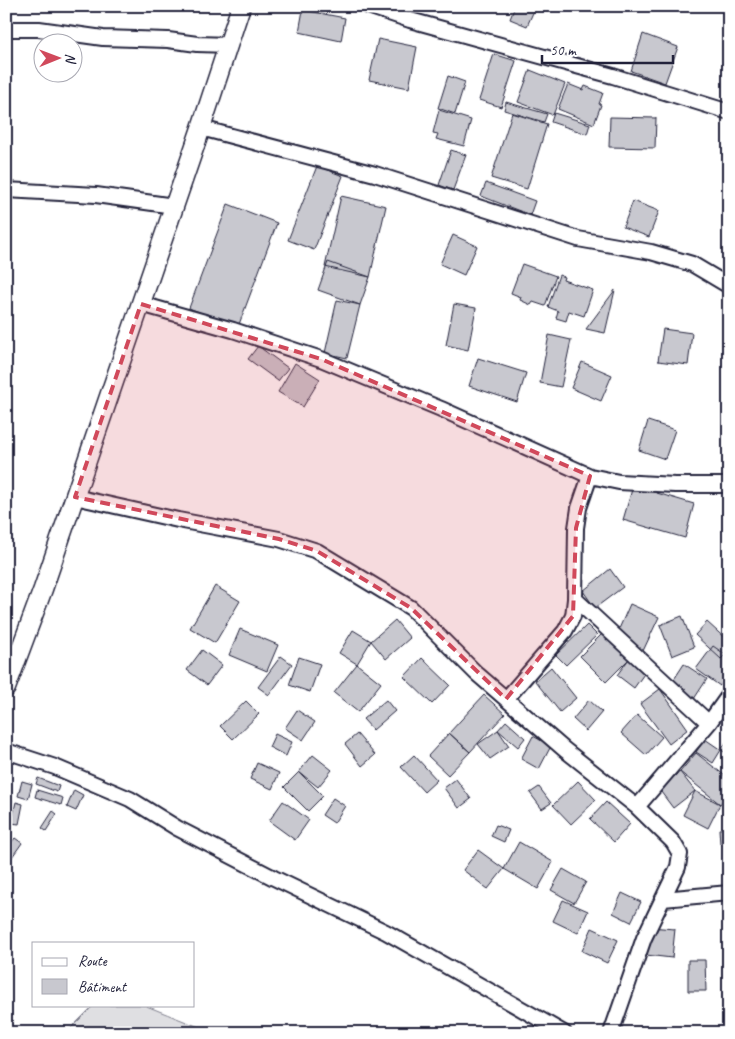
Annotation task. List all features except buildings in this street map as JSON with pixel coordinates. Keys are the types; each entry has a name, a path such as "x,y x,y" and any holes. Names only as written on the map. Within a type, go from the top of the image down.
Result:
{"street":[{"path":"6,688 75,497 241,6"},
{"path":"368,6 410,20 614,76 729,112"},
{"path":"6,29 40,29 112,38 168,40 197,44 229,44"},
{"path":"201,128 375,174 578,239 651,252 692,264 729,286"},
{"path":"6,190 96,195 174,206"},
{"path":"141,304 233,330 321,359 441,409 590,476 619,482 729,485"},
{"path":"506,699 566,630 573,616 576,528 579,508 590,476"},
{"path":"75,497 178,520 279,539 317,552 410,608 476,673 565,750 637,807 673,842 680,854 678,867 644,938 611,1033"},
{"path":"575,599 709,723"},
{"path":"637,807 709,723 729,695"},
{"path":"6,751 55,767 130,799 177,828 274,878 386,932 564,1033"},
{"path":"663,899 729,893"}],"highlighted area":[{"path":"141,304 321,359 590,476 576,528 573,616 506,699 411,608 317,551 279,539 75,497"}],"shaded area":[{"path":"93,1006 146,1006 214,1033 66,1033"}]}
